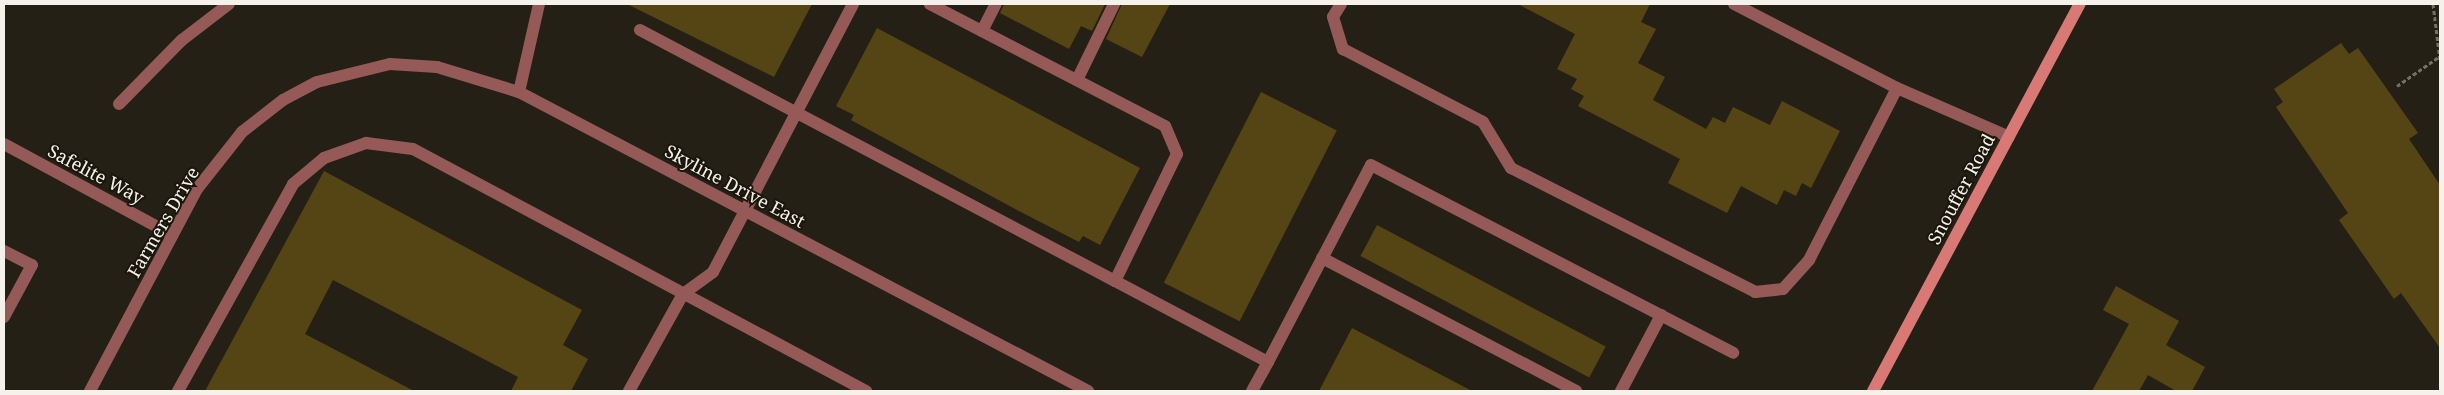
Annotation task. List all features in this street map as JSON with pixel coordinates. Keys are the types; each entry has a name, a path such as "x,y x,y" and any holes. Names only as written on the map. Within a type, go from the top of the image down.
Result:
{"main road":[{"name":"Snouffer Road","path":"1873,391 2080,4"}],"street":[{"path":"119,104 182,40 229,4"},
{"path":"519,92 539,4"},
{"path":"629,391 683,294 713,272 853,4"},
{"path":"930,4 1165,126 1177,154 1115,281"},
{"path":"982,31 996,4"},
{"path":"1077,80 1114,4"},
{"path":"1341,4 1333,17 1343,49 1483,122 1511,168 1755,292 1784,289 1809,260 1897,88"},
{"path":"1734,4 1897,88 2009,136"},
{"path":"640,30 1268,362"},
{"name":"Skyline Drive East","path":"351,74 390,64 436,67 519,92 1088,391"},
{"name":"Farmers Drive","path":"90,391 197,189 242,132 283,100 317,82 351,74"},
{"path":"178,391 293,184 324,158 366,143 413,149 866,391"},
{"name":"Safelite Way","path":"4,144 172,235"},
{"path":"1252,391 1371,165 1733,352"},
{"path":"4,251 32,265 4,317"},
{"path":"1322,258 1576,391"},
{"path":"1621,391 1661,315"}],"path":[{"path":"2397,86 2440,57 2433,4"}],"building":[{"path":"627,4 812,4 774,77"},
{"path":"1004,4 1105,4 1092,31 1081,26 1069,49 1000,13"},
{"path":"1122,4 1170,4 1142,57 1106,39"},
{"path":"1518,4 1650,4 1641,22 1656,29 1638,63 1665,77 1653,100 1706,129 1713,117 1725,123 1733,107 1770,125 1782,101 1840,131 1811,188 1802,183 1796,196 1784,190 1777,205 1741,186 1727,213 1668,183 1680,159 1578,106 1584,96 1571,89 1577,79 1557,69 1575,34"},
{"path":"877,28 1140,168 1100,245 1083,236 1079,242 1019,211 851,120 854,115 836,106"},
{"path":"2341,43 2349,54 2358,48 2418,133 2409,139 2440,185 2440,348 2401,293 2394,299 2339,220 2348,213 2276,107 2283,102 2274,89"},
{"path":"1261,92 1337,131 1240,321 1164,283"},
{"path":"324,171 582,310 563,345 588,359 571,391 511,391 518,377 333,280 305,334 414,391 205,391"},
{"path":"1377,225 1606,347 1589,377 1361,256"},
{"path":"2116,286 2179,321 2166,345 2205,367 2192,391 2176,391 2148,375 2139,391 2092,391 2129,324 2103,310"},
{"path":"1352,328 1472,391 1319,391"}]}
